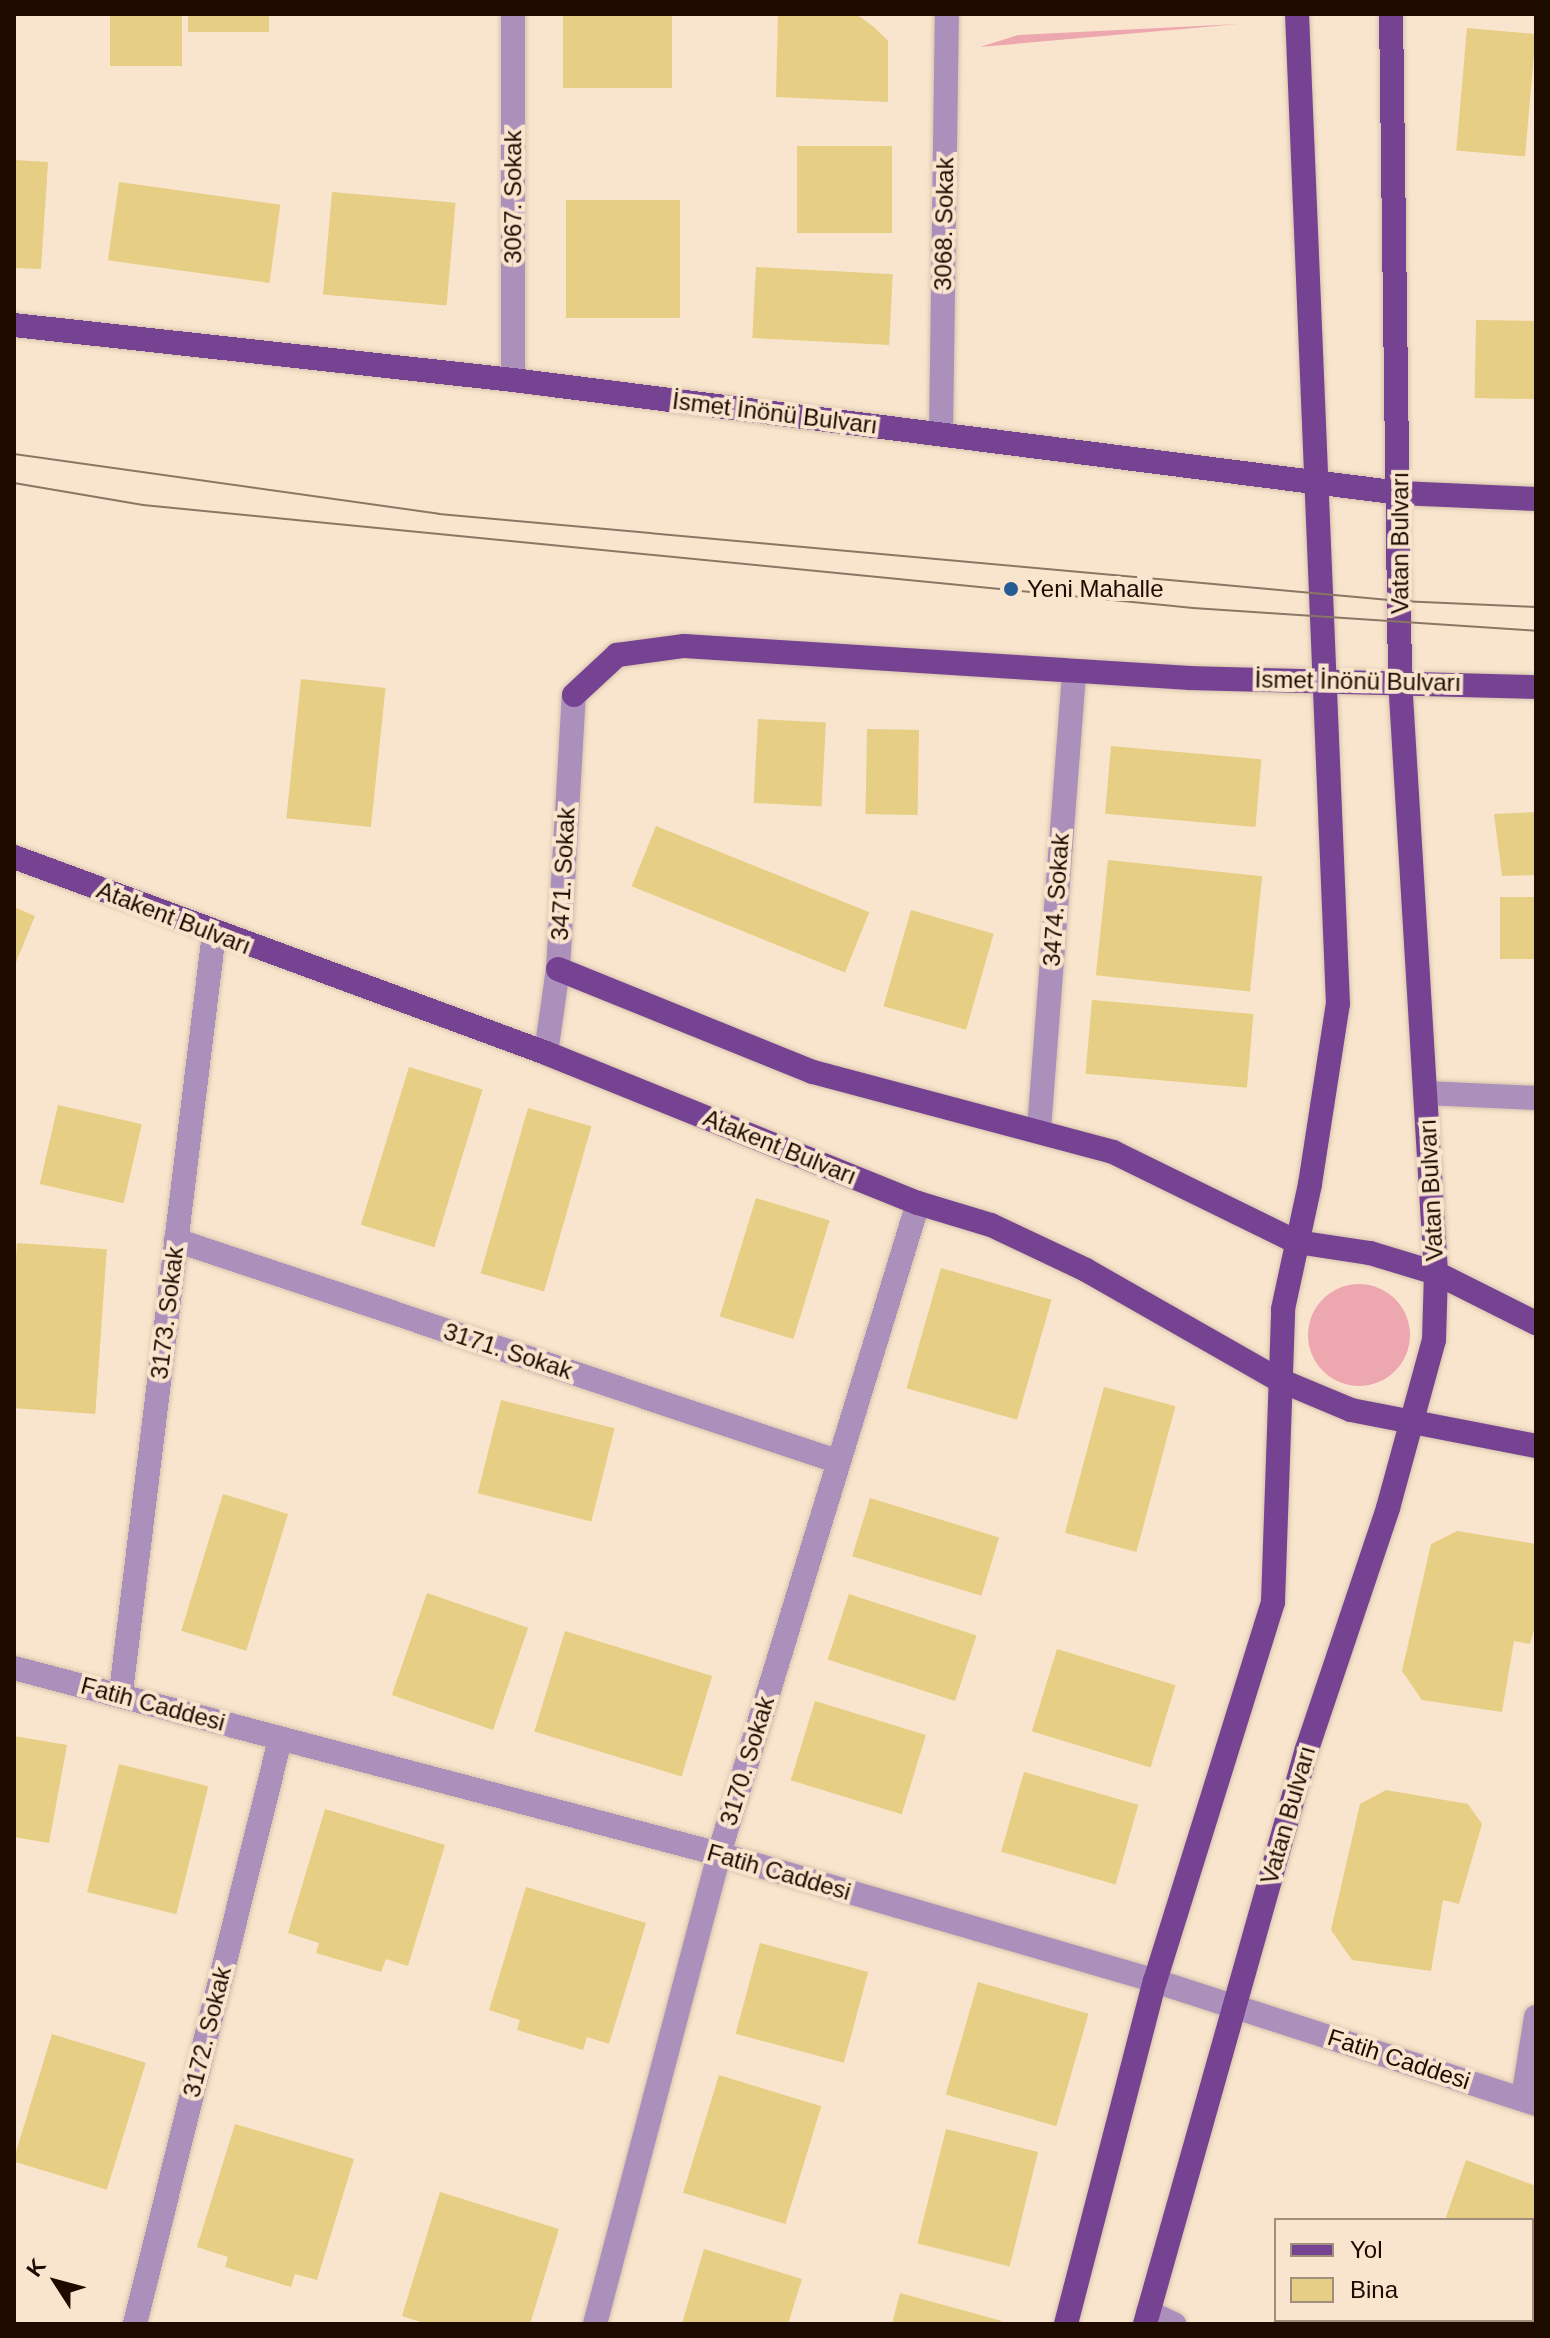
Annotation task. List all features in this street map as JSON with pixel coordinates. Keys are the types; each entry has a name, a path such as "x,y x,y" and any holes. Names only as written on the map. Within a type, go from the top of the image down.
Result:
{"main road":[{"path":"1066,2324 1155,1981 1273,1602 1277,1379 1283,1309 1338,1004 1297,14"},
{"name":"Vatan Bulvarı","path":"1146,2318 1307,1749 1412,1425 1434,1340 1436,1273 1400,680 1400,493 1391,14"},
{"name":"İsmet İnönü Bulvarı","path":"14,325 513,380 1400,493 1536,499"},
{"name":"İsmet İnönü Bulvarı","path":"574,695 617,655 684,646 1074,672 1400,680 1536,687"},
{"name":"Atakent Bulvarı","path":"14,857 214,934 546,1053 918,1203 991,1225 1086,1270 1277,1379 1351,1410 1412,1425 1536,1446"},
{"path":"558,969 813,1072 1039,1129 1167,1175 1297,1242 1370,1253 1436,1273 1536,1323"}],"street":[{"name":"3067. Sokak","path":"513,14 513,380"},
{"name":"3068. Sokak","path":"941,434 947,14"},
{"name":"3474. Sokak","path":"1039,1129 1074,672"},
{"name":"3471. Sokak","path":"546,1053 558,969 574,695"},
{"name":"3173. Sokak","path":"121,1692 214,934"},
{"path":"1425,1093 1536,1098"},
{"name":"3170. Sokak","path":"595,2324 719,1854 918,1203"},
{"name":"3171. Sokak","path":"176,1240 839,1462"},
{"name":"Fatih Caddesi","path":"14,1668 121,1692 280,1740 719,1854 1155,1981 1530,2101"},
{"name":"3172. Sokak","path":"135,2324 280,1740"},
{"path":"1530,2101 1536,2017"},
{"path":"1146,2318 1174,2324"}],"shaded area":[{"path":"1239,24 980,47 1018,35"},
{"path":"1359,1284 1378,1288 1395,1299 1406,1316 1410,1335 1406,1354 1395,1371 1378,1382 1359,1386 1340,1382 1323,1371 1312,1354 1308,1335 1312,1316 1323,1299 1340,1288"}],"building":[{"path":"110,14 182,14 182,66 110,66"},
{"path":"188,14 269,14 269,32 188,32"},
{"path":"563,14 672,14 672,88 563,88"},
{"path":"778,14 856,14 874,27 888,41 888,102 776,97"},
{"path":"1467,28 1536,34 1525,157 1456,151"},
{"path":"797,146 892,146 892,233 797,233"},
{"path":"14,160 48,162 41,269 14,268"},
{"path":"119,182 280,205 269,283 108,260"},
{"path":"332,192 456,203 447,305 323,295"},
{"path":"566,200 680,200 680,318 566,318"},
{"path":"756,267 893,274 889,345 752,338"},
{"path":"1476,320 1536,321 1535,399 1475,398"},
{"path":"301,679 386,688 371,827 286,818"},
{"path":"758,719 826,723 822,806 754,803"},
{"path":"867,729 919,730 918,815 866,814"},
{"path":"1111,746 1261,759 1255,827 1105,814"},
{"path":"1536,812 1536,875 1502,876 1494,814"},
{"path":"656,826 869,912 845,972 632,886"},
{"path":"1108,860 1262,876 1250,992 1096,975"},
{"path":"1500,897 1536,897 1536,959 1500,959"},
{"path":"14,907 35,916 14,967"},
{"path":"911,910 994,934 966,1030 883,1006"},
{"path":"1092,1000 1253,1014 1247,1088 1086,1074"},
{"path":"409,1067 483,1090 434,1247 361,1225"},
{"path":"58,1105 142,1124 124,1203 40,1184"},
{"path":"528,1108 591,1126 544,1292 481,1273"},
{"path":"756,1198 830,1221 793,1339 720,1317"},
{"path":"17,1243 107,1249 95,1414 14,1408"},
{"path":"941,1268 1052,1300 1017,1420 907,1388"},
{"path":"1104,1387 1175,1406 1136,1552 1065,1533"},
{"path":"501,1400 615,1428 591,1521 478,1493"},
{"path":"223,1494 288,1514 246,1651 181,1631"},
{"path":"870,1498 999,1537 981,1596 852,1556"},
{"path":"1457,1531 1536,1544 1536,1623 1530,1644 1514,1641 1502,1712 1422,1700 1402,1671 1431,1544"},
{"path":"427,1593 528,1628 493,1730 392,1695"},
{"path":"849,1594 976,1635 955,1701 828,1660"},
{"path":"565,1631 712,1676 682,1776 534,1731"},
{"path":"1057,1649 1176,1685 1150,1767 1032,1731"},
{"path":"815,1701 926,1735 902,1814 791,1780"},
{"path":"14,1736 67,1745 49,1843 14,1837"},
{"path":"119,1764 208,1786 176,1914 87,1892"},
{"path":"1024,1772 1138,1805 1116,1885 1001,1852"},
{"path":"1386,1790 1468,1804 1482,1824 1459,1904 1443,1900 1431,1971 1352,1960 1331,1930 1360,1804"},
{"path":"325,1809 445,1845 408,1966 386,1959 381,1972 316,1953 319,1943 288,1933"},
{"path":"526,1887 646,1923 609,2044 587,2037 583,2050 517,2030 520,2020 489,2010"},
{"path":"760,1943 868,1972 844,2063 736,2034"},
{"path":"978,1982 1089,2014 1056,2126 946,2094"},
{"path":"52,2034 146,2063 107,2190 14,2161"},
{"path":"719,2075 821,2106 785,2224 683,2193"},
{"path":"235,2124 354,2159 317,2280 295,2274 291,2287 225,2267 228,2257 197,2247"},
{"path":"946,2129 1038,2152 1010,2266 917,2243"},
{"path":"1466,2160 1536,2186 1536,2267 1534,2218 1446,2218"},
{"path":"440,2192 559,2229 530,2324 427,2324 402,2316"},
{"path":"704,2249 802,2279 788,2324 682,2324"},
{"path":"900,2293 1002,2321 1001,2324 892,2324"}],"tram line":[{"path":"14,454 439,514 1400,601 1536,607"},
{"path":"14,483 143,505 1193,608 1536,631"}],"place":[{"name":"Yeni Mahalle","path":"1011,589"}]}
